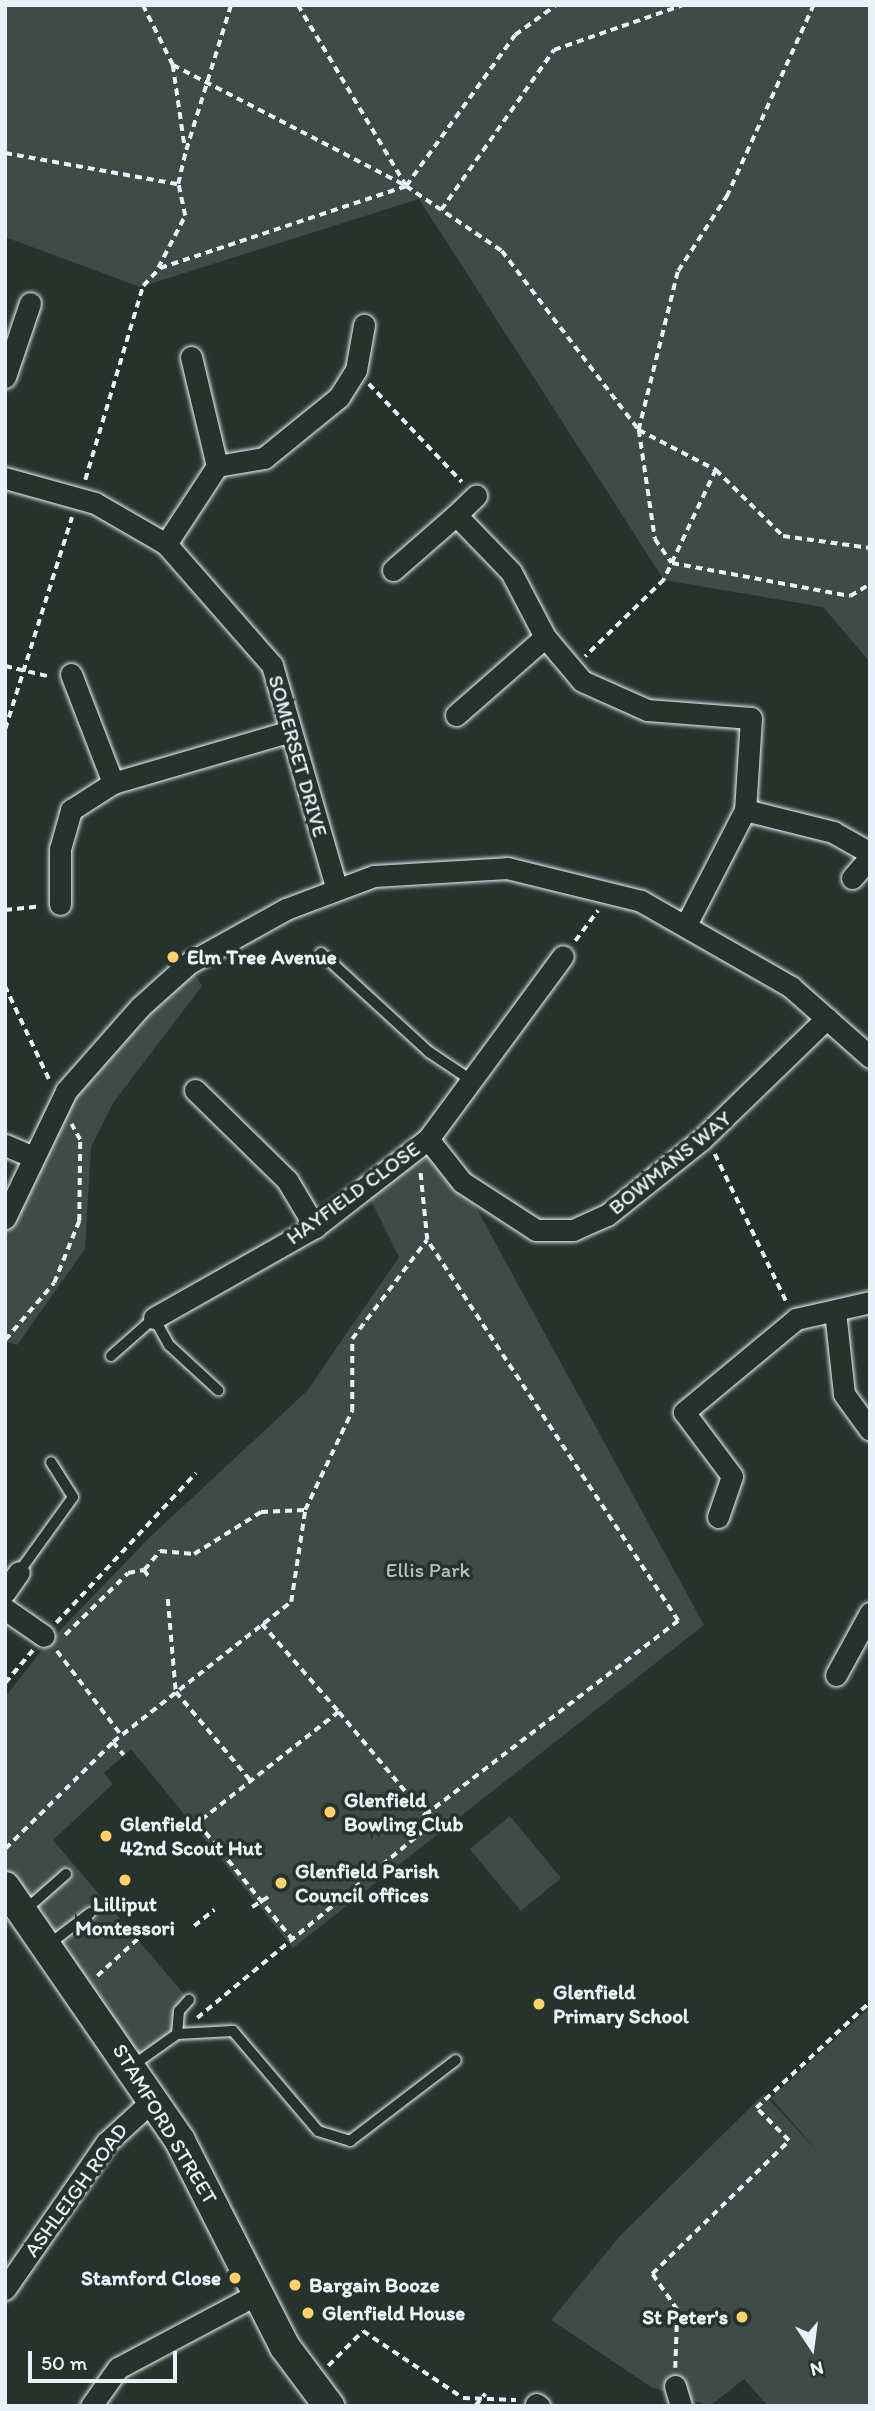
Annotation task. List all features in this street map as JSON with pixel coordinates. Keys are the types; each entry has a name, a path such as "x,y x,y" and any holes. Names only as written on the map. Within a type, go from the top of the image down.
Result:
{"street":[{"path":"6,370 30,303"},
{"path":"217,466 249,463 288,442 339,397 356,370 364,326"},
{"path":"166,544 217,466 191,357"},
{"name":"SOMERSET DRIVE","path":"5,478 95,503 166,544 272,665 336,887"},
{"path":"393,570 476,496"},
{"path":"456,515 511,572 545,637 571,670 603,693 647,710 751,710 745,810 687,923"},
{"path":"456,715 545,637"},
{"path":"71,674 113,783"},
{"path":"60,904 60,849 71,810 113,783 291,731"},
{"path":"745,810 833,832 870,855 852,878"},
{"path":"5,1218 31,1156 59,1102 121,1026 189,963 336,887 374,876 470,867 542,874 613,891 687,923 791,987 870,1057"},
{"name":"HAYFIELD CLOSE","path":"154,1318 314,1227 423,1143 563,956"},
{"name":"BOWMANS WAY","path":"423,1143 462,1182 536,1230 573,1230 607,1215 701,1140 827,1018"},
{"path":"195,1090 287,1180 314,1227"},
{"path":"5,1145 31,1156"},
{"path":"718,1517 732,1476 684,1412 796,1320 870,1302"},
{"path":"835,1311 844,1394 870,1430"},
{"path":"5,1592 19,1572"},
{"path":"5,1609 44,1636"},
{"path":"836,1675 870,1613"},
{"name":"STAMFORD STREET","path":"5,1887 154,2099 257,2294 319,2395"},
{"name":"ASHLEIGH ROAD","path":"5,2289 106,2143 154,2099"},
{"path":"91,2406 118,2368 257,2294"}],"lane":[{"path":"321,953 429,1052 471,1080"},
{"path":"111,1356 154,1318 169,1345 218,1390"},
{"path":"19,1572 73,1497 51,1462"},
{"path":"23,1912 66,1874"},
{"path":"47,1945 90,1913"},
{"path":"177,2034 179,2011 189,2000"},
{"path":"132,2066 177,2034 233,2031 318,2131 338,2141 362,2137 456,2060"}],"path":[{"path":"143,5 173,65 186,150"},
{"path":"142,286 156,273 185,216 178,184 231,5"},
{"path":"298,5 406,186"},
{"path":"156,273 406,186 515,35 556,5"},
{"path":"442,210 554,50 683,5"},
{"path":"814,5 728,195 678,272 639,430 655,539 672,563 850,596 870,584"},
{"path":"173,65 209,79 406,186 502,251 639,430 716,470 783,537 870,548"},
{"path":"5,153 178,184"},
{"path":"356,370 476,496"},
{"path":"571,670 653,594 672,563 716,470"},
{"path":"5,666 44,678 71,674"},
{"path":"563,956 613,891"},
{"path":"5,910 60,904"},
{"path":"5,986 59,1102 80,1140 79,1221 54,1283 5,1340"},
{"path":"701,1140 714,1151 796,1320"},
{"path":"177,2034 294,1941 421,1833 425,1815 678,1621 426,1240 423,1143"},
{"path":"5,1849 113,1742 291,1602 305,1510 352,1411 352,1339 426,1240"},
{"path":"5,1684 44,1636 196,1473"},
{"path":"122,1736 53,1647 128,1573 144,1570 160,1551 207,1549 261,1512 305,1510"},
{"path":"144,1570 149,1577"},
{"path":"168,1599 176,1692 250,1780"},
{"path":"261,1623 339,1712"},
{"path":"294,1941 198,1823 250,1780 344,1710 425,1815"},
{"path":"113,1742 124,1755"},
{"path":"252,1907 268,1897"},
{"path":"194,1926 214,1910"},
{"path":"80,1991 142,1935"},
{"path":"678,2396 677,2309 652,2274 789,2141 756,2108 870,2002"},
{"path":"319,2395 363,2331 463,2398 485,2394 537,2405"},
{"path":"475,2406 485,2394"}],"green space":[{"path":"5,5 870,5 870,662 823,607 664,580 419,199 140,287 5,237"},
{"path":"189,963 202,986 113,1103 91,1147 85,1249 17,1345 5,1341 5,1218 59,1102"},
{"name":"Ellis Park","path":"428,1139 462,1182 704,1625 293,1948 131,1749 104,1773 113,1784 53,1840 189,2000 179,2011 177,2034 132,2066 5,1887 5,1697 45,1646 148,1539 307,1391 399,1257 365,1188"},
{"path":"510,1816 561,1878 521,1911 470,1849"},
{"path":"870,2007 870,2406 768,2406 744,2379 710,2406 651,2387 551,2320 620,2236 764,2094 820,2154 771,2098"}],"place":[{"name":"Elm Tree Avenue","path":"173,957"},
{"name":"Glenfield Bowling Club","path":"330,1812"},
{"name":"Glenfield 42nd Scout Hut","path":"106,1836"},
{"name":"Lilliput Montessori","path":"125,1880"},
{"name":"Glenfield Parish Council offices","path":"281,1883"},
{"name":"Glenfield Primary School","path":"539,2004"},
{"name":"Stamford Close","path":"235,2278"},
{"name":"Bargain Booze","path":"295,2285"},
{"name":"Glenfield House","path":"308,2313"},
{"name":"St Peter's","path":"742,2317"}]}
